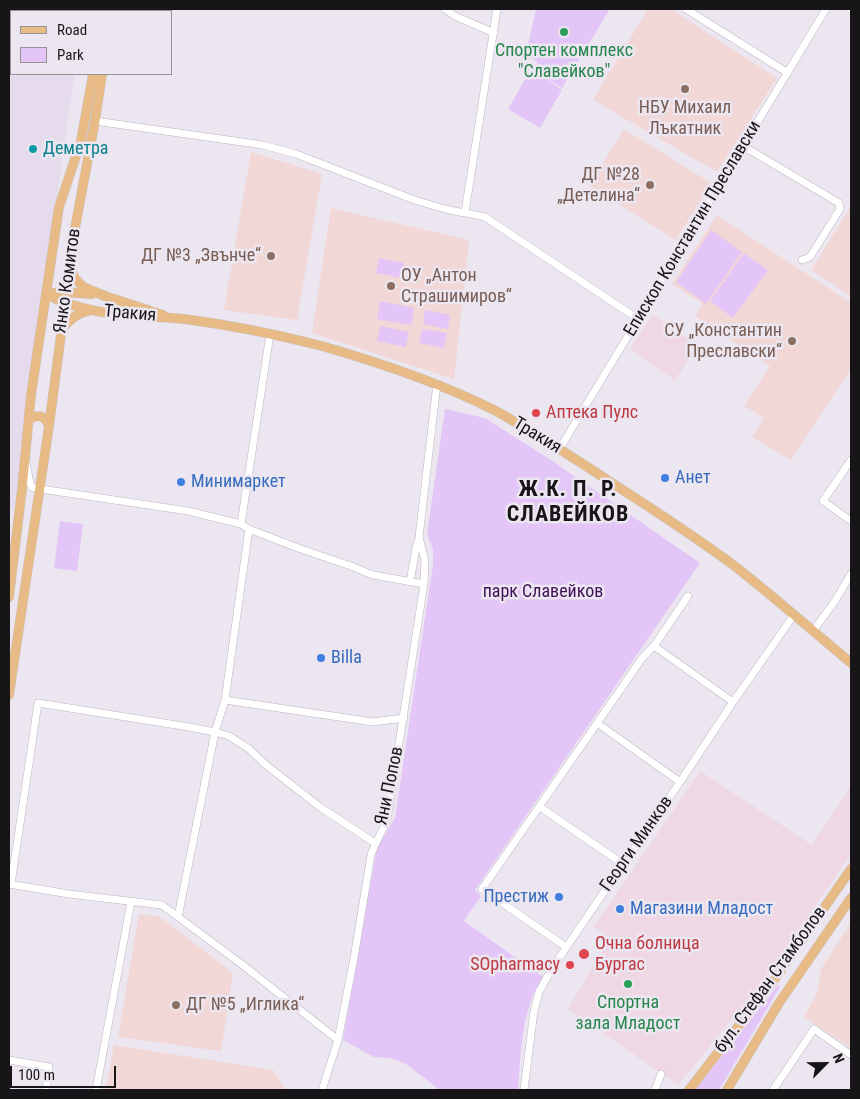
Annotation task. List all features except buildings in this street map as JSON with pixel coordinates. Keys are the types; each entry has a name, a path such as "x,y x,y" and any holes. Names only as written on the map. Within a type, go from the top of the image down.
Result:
{"main road":[{"name":"Янко Комитов","path":"9,597 35,371 59,207 81,141 93,75"},
{"name":"Янко Комитов","path":"9,695 49,426 75,228 102,75"},
{"path":"70,266 74,277 83,287 105,296"},
{"path":"46,294 67,292 105,296"},
{"name":"Тракия","path":"46,294 65,303 123,316 170,318 246,328 345,353 437,384 495,411 560,448 699,540 735,566 851,663"},
{"name":"Тракия","path":"105,296 170,318"},
{"path":"61,330 74,316 90,310"},
{"path":"29,419 35,416 43,417 49,426"},
{"name":"бул. Стефан Стамболов","path":"689,1090 774,980 851,869"},
{"name":"бул. Стефан Стамболов","path":"727,1090 779,1003 851,898"}],"street":[{"path":"445,9 455,16 494,33"},
{"path":"465,212 498,9"},
{"path":"686,9 788,73"},
{"name":"Епископ Константин Преславски","path":"560,448 826,9"},
{"path":"95,121 263,145 296,154 412,199 486,218 638,320"},
{"path":"743,146 839,203 840,209 810,257 802,260"},
{"path":"242,524 270,334"},
{"name":"Яни Попов","path":"410,582 419,537 437,384"},
{"name":"Янко Комитов","path":"25,460 30,486 40,489"},
{"path":"851,460 823,501 851,521"},
{"path":"40,489 188,512 242,524 249,529 373,575 424,584"},
{"path":"178,917 215,732 225,700 249,529"},
{"name":"Яни Попов","path":"322,1090 338,1040 354,958 369,861 375,843 387,820 424,584 425,561 419,537"},
{"path":"813,631 835,602 851,574"},
{"path":"566,947 482,889 643,657 654,646 688,596"},
{"name":"Георги Минков","path":"524,1090 538,992 566,947 794,615"},
{"path":"654,646 733,702"},
{"path":"225,700 373,722 404,718"},
{"path":"338,1040 244,966 162,906 10,884 38,703 215,732 229,736 248,748 266,765 320,807 375,843"},
{"path":"598,724 680,782"},
{"path":"540,806 623,864"},
{"path":"96,1090 131,902"},
{"path":"773,1090 814,1029 851,1055"},
{"path":"9,1060 49,1067 46,1090"},
{"path":"655,1090 660,1074"}],"shaded area":[{"path":"9,9 83,9 10,10 10,75 74,75 14,511 9,510"},
{"name":"НБУ Михаил Лъкатник","path":"648,9 671,9 777,78 717,172 593,100"},
{"name":"ДГ №28 „Детелина“","path":"624,129 711,183 676,240 589,186"},
{"name":"ДГ №3 „Звънче“","path":"251,152 322,174 297,320 224,310"},
{"path":"851,206 851,297 811,270"},
{"name":"ОУ „Антон Страшимиров“","path":"331,208 469,240 454,379 312,333"},
{"name":"СУ „Константин Преславски“","path":"717,215 851,303 851,369 791,460 752,437 764,418 744,406 770,366 695,316 703,304 672,284"},
{"path":"653,314 698,345 675,380 630,349"},
{"path":"700,771 812,845 851,786 851,854 769,974 678,1085 568,1009 610,938 594,927"},
{"name":"ДГ №5 „Иглика“","path":"139,914 160,917 233,973 221,1051 118,1037"},
{"path":"851,923 851,1048 804,1017 817,993 821,969"},
{"path":"114,1045 273,1070 286,1090 106,1090"}],"green space":[{"name":"Спортен комплекс \"Славейков\"","path":"536,9 610,9 562,88 537,72 562,90 540,128 508,109 531,69 533,70 538,63 526,54"},
{"path":"711,230 742,252 706,304 676,282"},
{"path":"744,253 768,270 733,318 710,301"},
{"path":"379,258 404,263 402,278 376,273"},
{"path":"380,301 414,308 411,325 377,319"},
{"path":"425,310 450,315 448,329 423,324"},
{"path":"380,326 409,332 406,347 377,341"},
{"path":"422,329 447,333 444,348 419,343"},
{"name":"парк Славейков","path":"445,409 485,418 548,458 700,563 475,890 481,896 464,921 543,977 533,994 525,1021 518,1090 440,1090 406,1064 390,1058 374,1057 343,1040 377,848 395,818 433,564 433,550 427,534"},
{"path":"60,521 83,524 77,571 54,568"},
{"path":"778,985 780,987 719,1090 695,1090"}],"place":[{"name":"Спортен комплекс \"Славейков\"","path":"564,32"},
{"name":"НБУ Михаил Лъкатник","path":"685,89"},
{"name":"Деметра","path":"33,149"},
{"name":"ДГ №28 „Детелина“","path":"650,185"},
{"name":"ДГ №3 „Звънче“","path":"271,256"},
{"name":"ОУ „Антон Страшимиров“","path":"391,286"},
{"name":"СУ „Константин Преславски“","path":"792,341"},
{"name":"Аптека Пулс","path":"536,413"},
{"name":"Анет","path":"665,478"},
{"name":"Минимаркет","path":"181,482"},
{"name":"Billa","path":"321,658"},
{"name":"Престиж","path":"559,897"},
{"name":"Магазини Mладост","path":"620,909"},
{"name":"Oчна болница Бургас","path":"584,954"},
{"name":"SOpharmacy","path":"570,965"},
{"name":"Спортна зала Младост","path":"628,984"},
{"name":"ДГ №5 „Иглика“","path":"176,1005"}],"district":[{"name":"Ж.К. П. Р. СЛАВЕЙКОВ","path":"568,502"}]}
